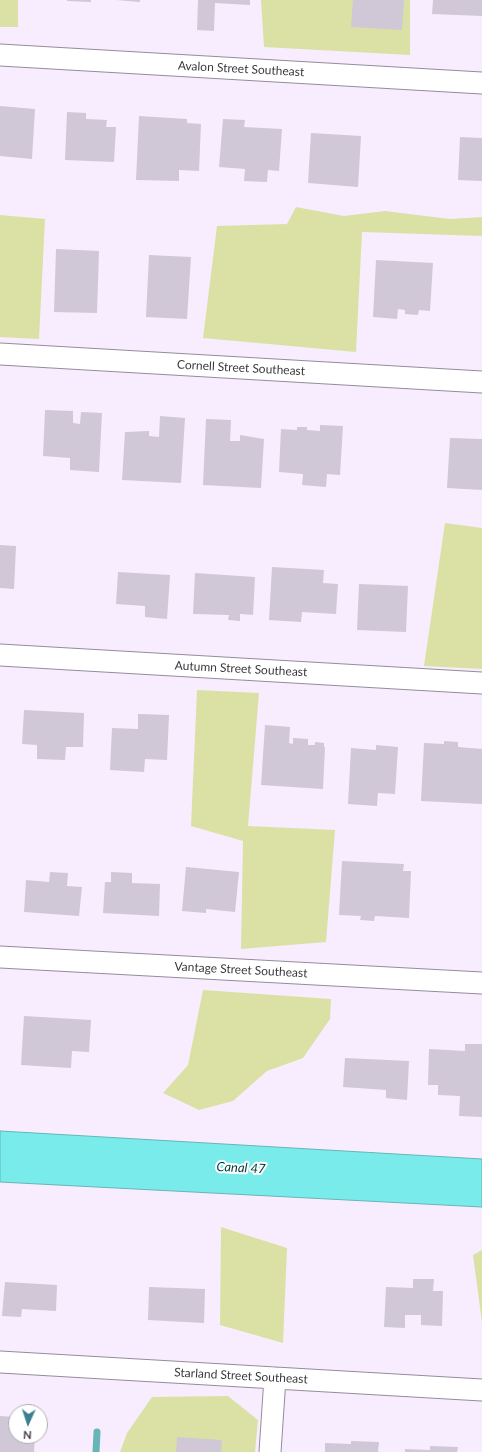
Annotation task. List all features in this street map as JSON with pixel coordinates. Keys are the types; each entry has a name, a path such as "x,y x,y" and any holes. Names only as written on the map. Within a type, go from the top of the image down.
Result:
{"street":[{"name":"Avalon Street Southeast","path":"0,55 482,83"},
{"name":"Cornell Street Southeast","path":"0,354 482,382"},
{"name":"Autumn Street Southeast","path":"0,655 482,683"},
{"name":"Vantage Street Southeast","path":"0,957 482,983"},
{"name":"Starland Street Southeast","path":"0,1362 482,1390"},
{"path":"270,1452 275,1378"}],"shaded area":[{"path":"0,0 18,0 18,27 0,27"},
{"path":"261,0 410,0 410,55 264,47"},
{"path":"296,207 344,216 385,211 450,219 482,217 482,236 362,232 356,352 203,338 217,226 287,224"},
{"path":"0,215 45,219 39,339 0,337"},
{"path":"445,523 482,528 482,669 424,666"},
{"path":"197,690 259,693 248,826 335,830 326,942 241,949 243,841 191,826"},
{"path":"203,990 331,999 330,1019 303,1058 267,1071 233,1101 199,1110 163,1093 188,1065"},
{"path":"221,1227 287,1248 283,1343 220,1325"},
{"path":"482,1250 482,1322 473,1255"},
{"path":"228,1396 258,1420 255,1452 120,1452 127,1433 152,1397"}],"water":[{"name":"Canal 47","path":"0,1131 482,1159 482,1207 0,1182"}],"building":[{"path":"91,0 91,2 67,1"},
{"path":"116,0 140,0 140,2"},
{"path":"198,0 250,0 250,5 215,3 214,31 197,30"},
{"path":"353,0 404,0 402,30 351,27"},
{"path":"433,0 482,0 482,16 432,14"},
{"path":"0,106 35,109 32,159 0,156"},
{"path":"67,112 86,113 86,119 107,120 106,127 116,127 114,162 65,160"},
{"path":"139,116 187,119 187,123 201,124 199,171 179,170 179,181 136,180"},
{"path":"223,119 245,120 244,127 282,129 279,171 268,170 267,182 244,181 245,169 219,167"},
{"path":"311,133 361,136 358,187 308,183"},
{"path":"460,137 482,138 482,181 458,180"},
{"path":"56,249 99,251 97,313 54,312"},
{"path":"149,255 191,257 187,319 146,317"},
{"path":"376,260 433,263 430,311 419,310 418,315 405,314 405,310 398,309 397,319 373,317"},
{"path":"45,410 73,411 73,423 80,424 81,412 102,413 99,472 70,470 70,458 43,456"},
{"path":"160,416 185,418 181,483 122,480 125,432 149,431 149,436 159,437"},
{"path":"206,419 231,420 230,441 240,441 240,435 264,439 261,488 203,485"},
{"path":"320,425 343,426 340,475 327,474 326,487 302,485 303,474 279,472 281,429 297,430 297,427 307,427 307,430 320,431"},
{"path":"450,438 482,439 482,490 447,488"},
{"path":"0,545 16,546 14,589 0,588"},
{"path":"272,567 324,570 323,583 338,584 336,614 302,612 301,622 269,620"},
{"path":"118,572 170,575 167,619 145,617 145,606 116,604"},
{"path":"195,573 255,577 253,615 240,614 240,621 228,620 229,615 193,614"},
{"path":"359,584 408,586 406,632 357,630"},
{"path":"24,710 84,713 83,747 66,747 65,760 37,759 37,745 22,744"},
{"path":"138,714 169,715 167,760 145,759 144,772 110,770 112,728 138,729"},
{"path":"265,725 290,727 289,743 293,744 293,738 308,739 308,745 315,745 315,742 324,743 323,789 261,785"},
{"path":"444,741 458,742 458,747 482,749 482,804 421,801 424,743 444,744"},
{"path":"376,745 398,747 395,794 378,793 377,806 348,804 351,748 376,750"},
{"path":"342,861 404,864 403,871 411,871 409,918 375,916 374,921 360,920 361,916 339,915"},
{"path":"186,867 239,872 235,912 206,909 206,913 182,911"},
{"path":"50,872 68,873 67,886 82,887 79,916 24,912 26,880 49,882"},
{"path":"111,872 132,873 132,883 160,884 159,916 103,913 105,882 111,882"},
{"path":"24,1016 91,1020 89,1052 72,1051 71,1068 21,1065"},
{"path":"465,1044 482,1044 482,1117 459,1116 460,1096 438,1095 438,1085 428,1085 429,1049 465,1051"},
{"path":"345,1058 409,1061 407,1100 386,1098 386,1090 343,1087"},
{"path":"413,1279 434,1279 433,1291 443,1291 442,1326 421,1325 421,1315 405,1315 405,1328 384,1327 386,1287 413,1288"},
{"path":"5,1282 57,1285 56,1311 22,1309 21,1317 2,1316"},
{"path":"149,1287 205,1289 204,1323 148,1320"},
{"path":"0,1416 8,1416 8,1444 34,1444 34,1452 0,1452"},
{"path":"177,1437 222,1440 221,1452 176,1452"},
{"path":"351,1441 379,1442 378,1452 325,1452 325,1443 351,1444"},
{"path":"430,1446 458,1447 457,1452 405,1452 405,1449 430,1450"}],"waterway":[{"path":"96,1452 97,1432"}]}
